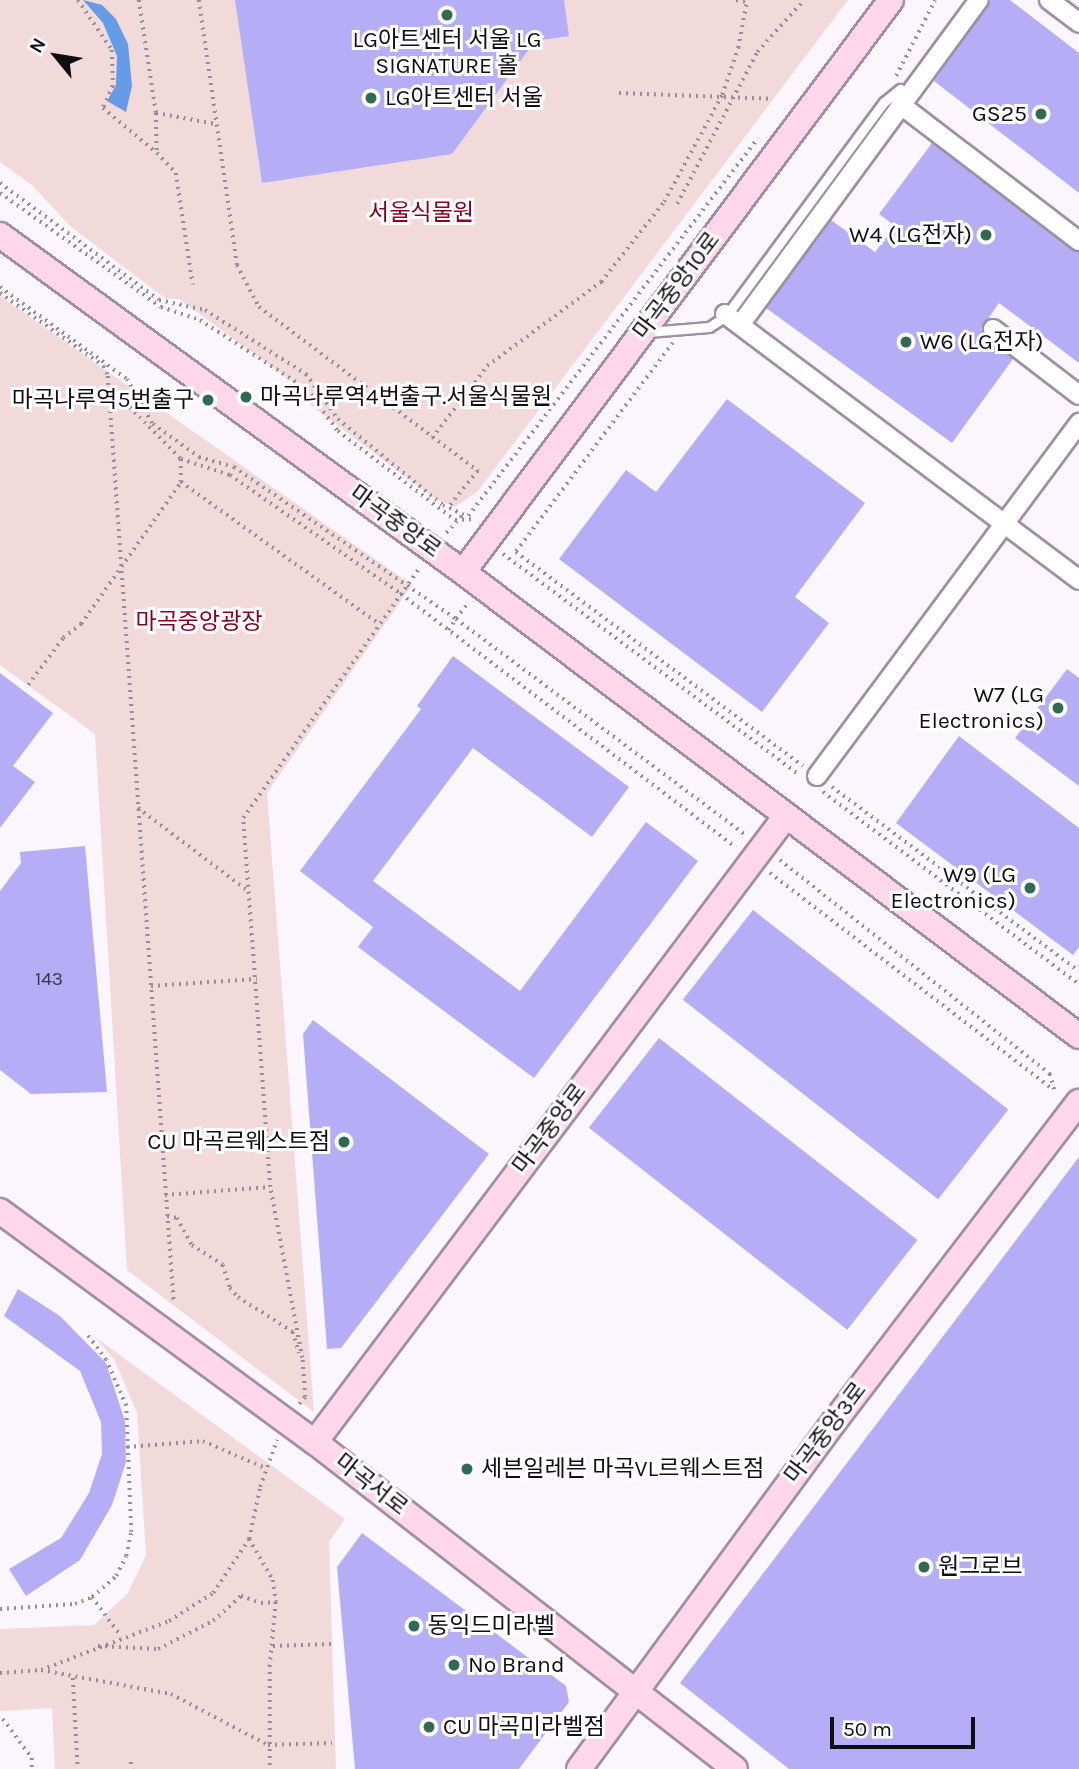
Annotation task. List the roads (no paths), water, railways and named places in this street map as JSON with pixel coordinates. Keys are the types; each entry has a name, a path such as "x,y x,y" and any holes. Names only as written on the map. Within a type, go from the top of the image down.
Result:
{"street":[{"name":"마곡중앙10로","path":"463,572 891,0"},
{"path":"979,0 730,318 1079,580"},
{"path":"1049,0 1079,23"},
{"path":"901,98 1079,241"},
{"name":"마곡중앙로","path":"0,235 463,572 1079,1036"},
{"path":"993,329 1079,395"},
{"path":"815,782 1003,523 1079,424"},
{"name":"마곡중앙로","path":"315,1442 786,816"},
{"name":"마곡중앙3로","path":"579,1769 834,1422 1079,1101"},
{"name":"마곡서로","path":"0,1211 285,1419 735,1769"}],"lane":[{"path":"642,332 681,333 709,327 730,318"}],"water":[{"path":"83,0 102,5 116,19 128,44 132,86 126,112 107,101 116,85 117,56 103,23"}],"place":[{"name":"LG아트센터 서울 LG SIGNATURE 홀","path":"447,15"},
{"name":"LG아트센터 서울","path":"371,98"},
{"name":"GS25","path":"1041,114"},
{"name":"W4 (LG전자)","path":"986,235"},
{"name":"W6 (LG전자)","path":"906,342"},
{"name":"마곡나루역4번출구.서울식물원","path":"246,397"},
{"name":"마곡나루역5번출구","path":"208,400"},
{"name":"W7 (LG Electronics)","path":"1058,708"},
{"name":"W9 (LG Electronics)","path":"1030,888"},
{"name":"CU 마곡르웨스트점","path":"344,1142"},
{"name":"세븐일레븐 마곡VL르웨스트점","path":"467,1469"},
{"name":"원그로브","path":"924,1567"},
{"name":"동익드미라벨","path":"414,1626"},
{"name":"No Brand","path":"454,1665"},
{"name":"CU 마곡미라벨점","path":"429,1727"}],"park label":[{"name":"서울식물원","path":"421,213"},
{"name":"마곡중앙광장","path":"199,622"}]}
